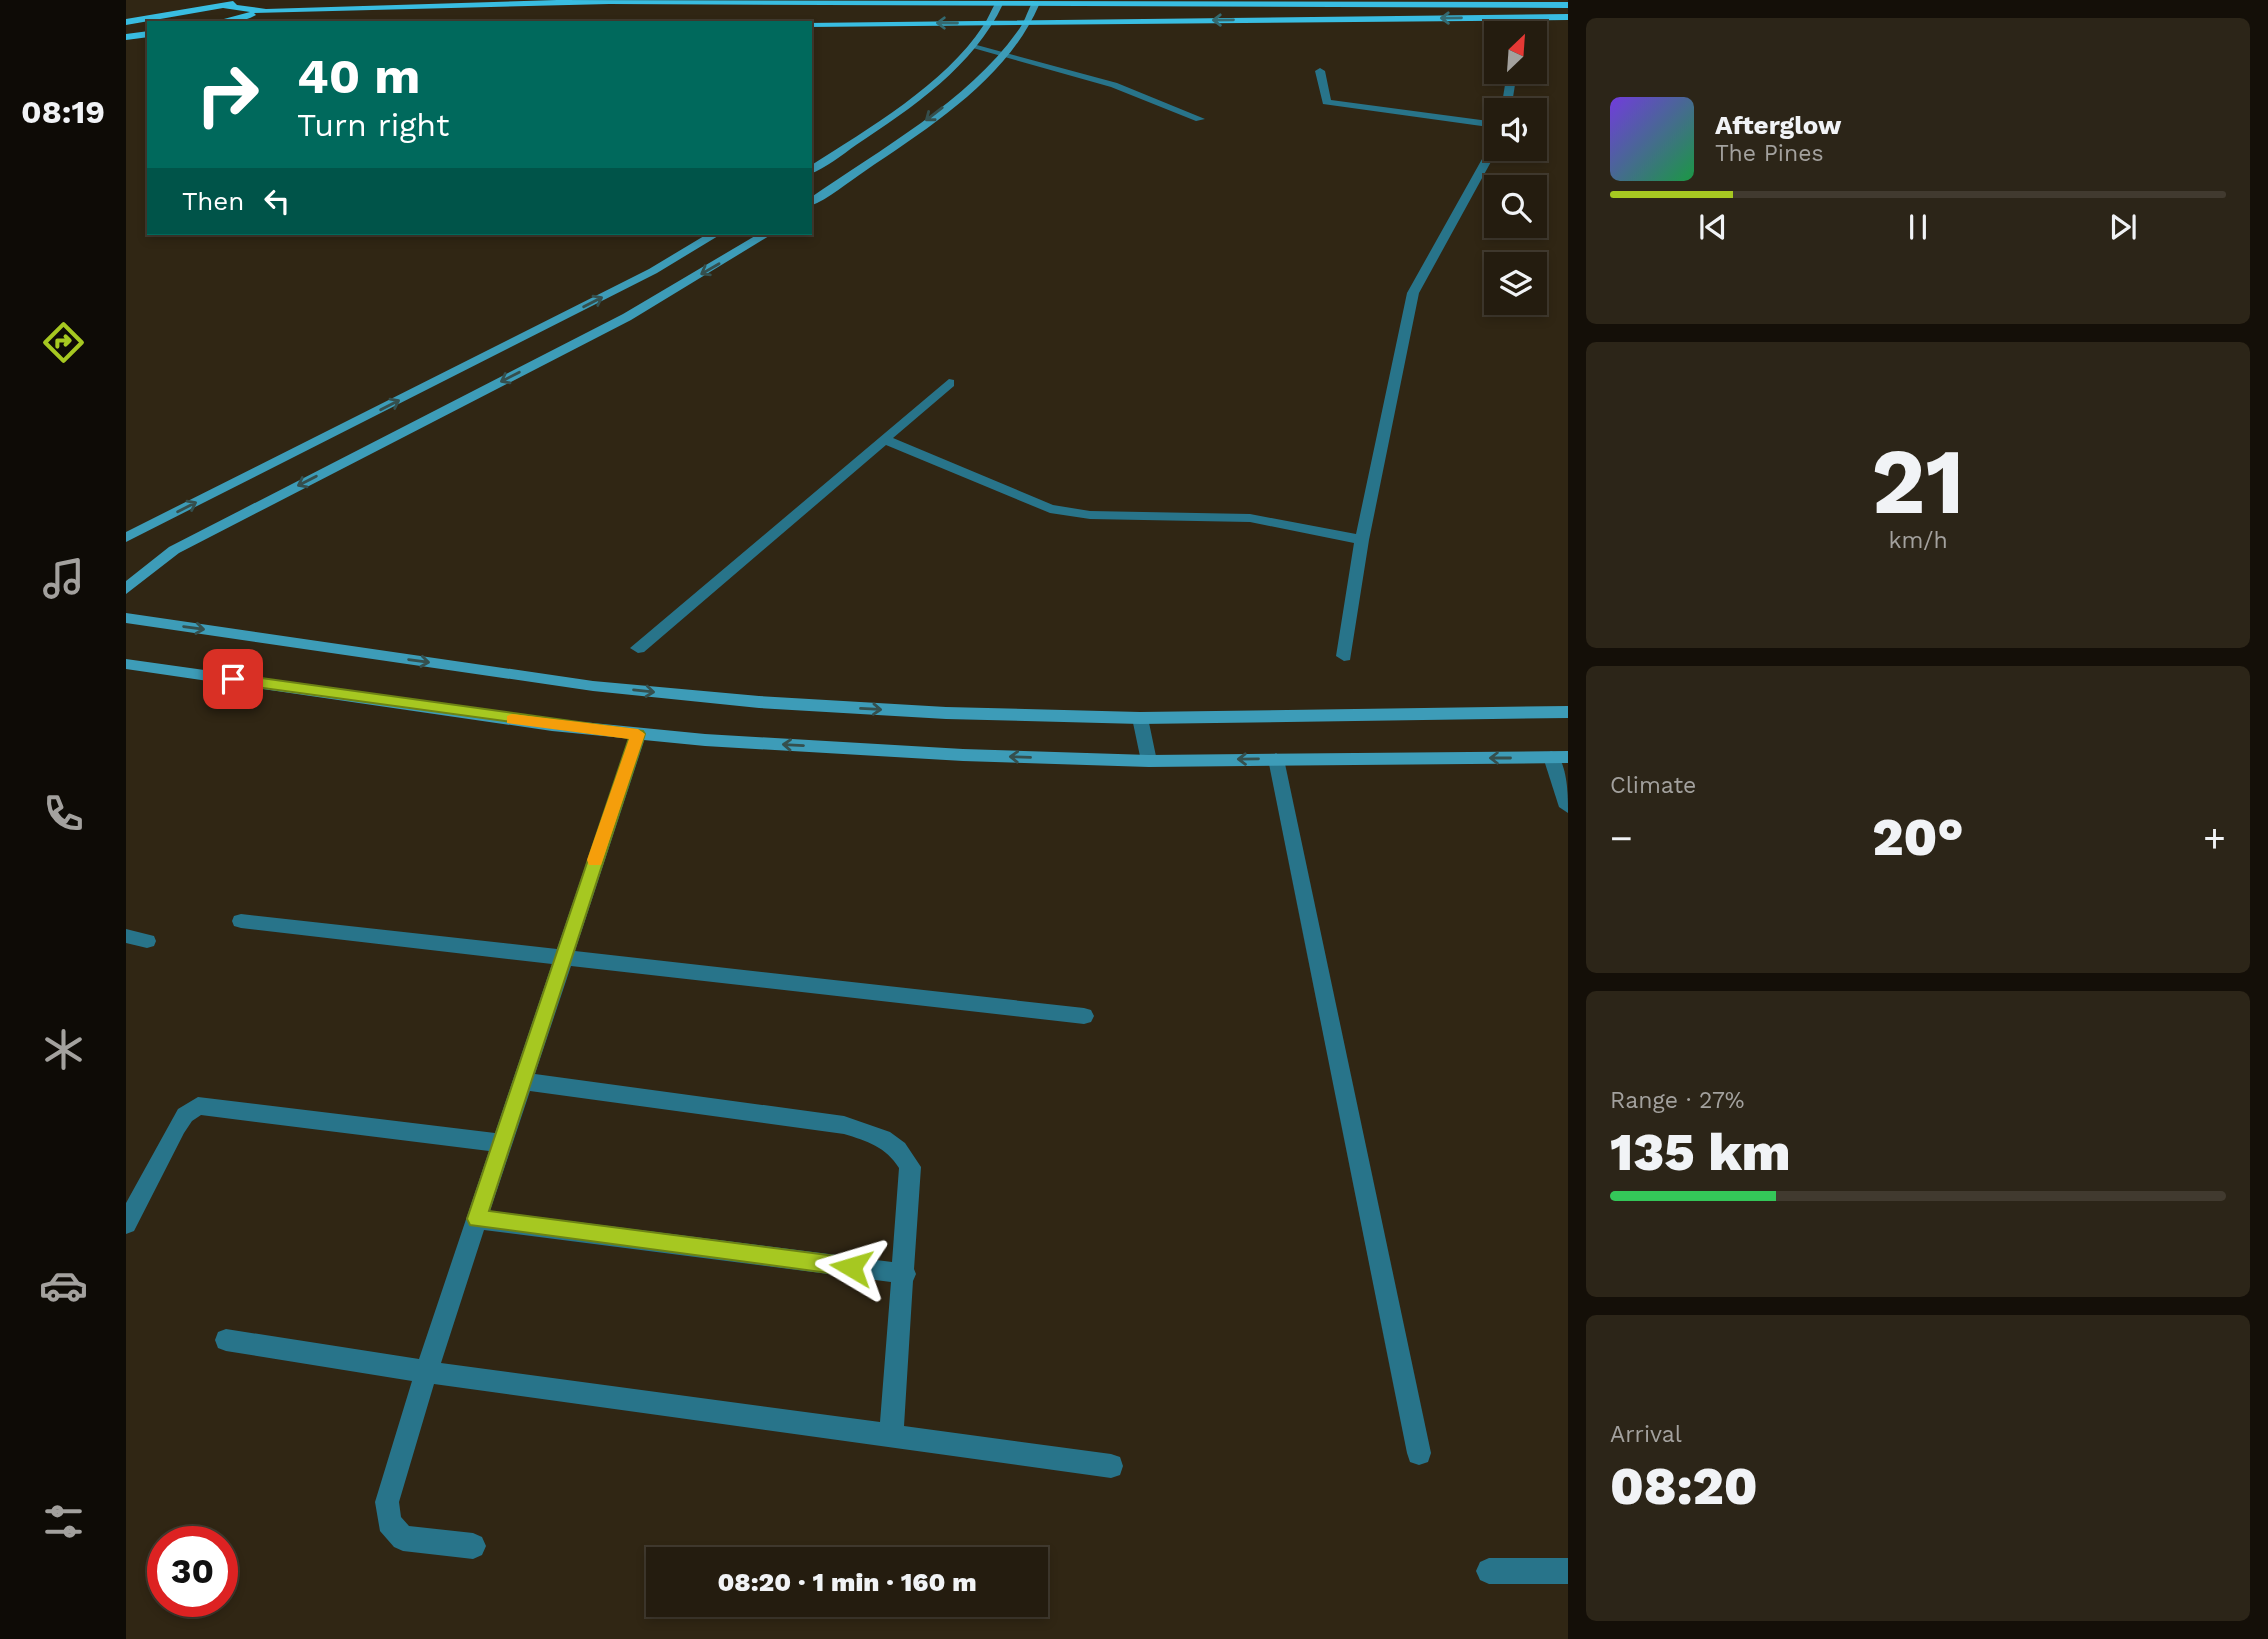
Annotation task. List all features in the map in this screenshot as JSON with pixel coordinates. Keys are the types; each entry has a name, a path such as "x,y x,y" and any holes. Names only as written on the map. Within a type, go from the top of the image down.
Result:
{"main road":[{"path":"127,22 251,0"},
{"path":"223,21 316,0"},
{"path":"224,6 266,12 609,1 1035,5 1111,2 1501,2 1568,5"},
{"path":"812,24 1568,17"},
{"path":"127,22 147,24"},
{"path":"126,37 147,34"}],"street":[{"path":"224,6 236,0"},
{"path":"812,170 937,80 976,46 994,22 999,4"},
{"path":"812,202 922,123 1005,55 1031,22 1035,5"},
{"path":"1498,17 1500,21"},
{"path":"976,46 1114,85 1200,118"},
{"path":"1320,71 1327,103 1484,123"},
{"path":"1344,656 1362,540 1413,293 1486,161"},
{"path":"126,538 653,271 714,235"},
{"path":"126,589 174,550 627,317 765,235"},
{"path":"638,648 949,383"},
{"path":"884,439 1050,509 1090,515 1250,518 1362,540"},
{"path":"126,618 593,686 759,702 946,713 1140,718 1568,712"},
{"path":"126,664 638,734 950,754 1149,761 1560,757 1568,807"},
{"path":"1140,718 1149,761"},
{"path":"473,1546 403,1538 389,1522 387,1502 426,1372 521,1081 638,734"},
{"path":"1276,759 1419,1453"},
{"path":"241,921 1084,1016"},
{"path":"126,936 147,940"},
{"path":"521,1081 844,1125 880,1135 902,1151 910,1167 905,1274 891,1435"},
{"path":"126,1224 177,1127 185,1115 198,1106 501,1143"},
{"path":"477,1219 905,1274"},
{"path":"226,1340 426,1372 1111,1466"},
{"path":"1489,1571 1568,1571"}],"slow traffic":[{"path":"512,719 638,734 595,860"}],"route":[{"path":"233,679 552,725 638,734 477,1219 851,1267"}]}
